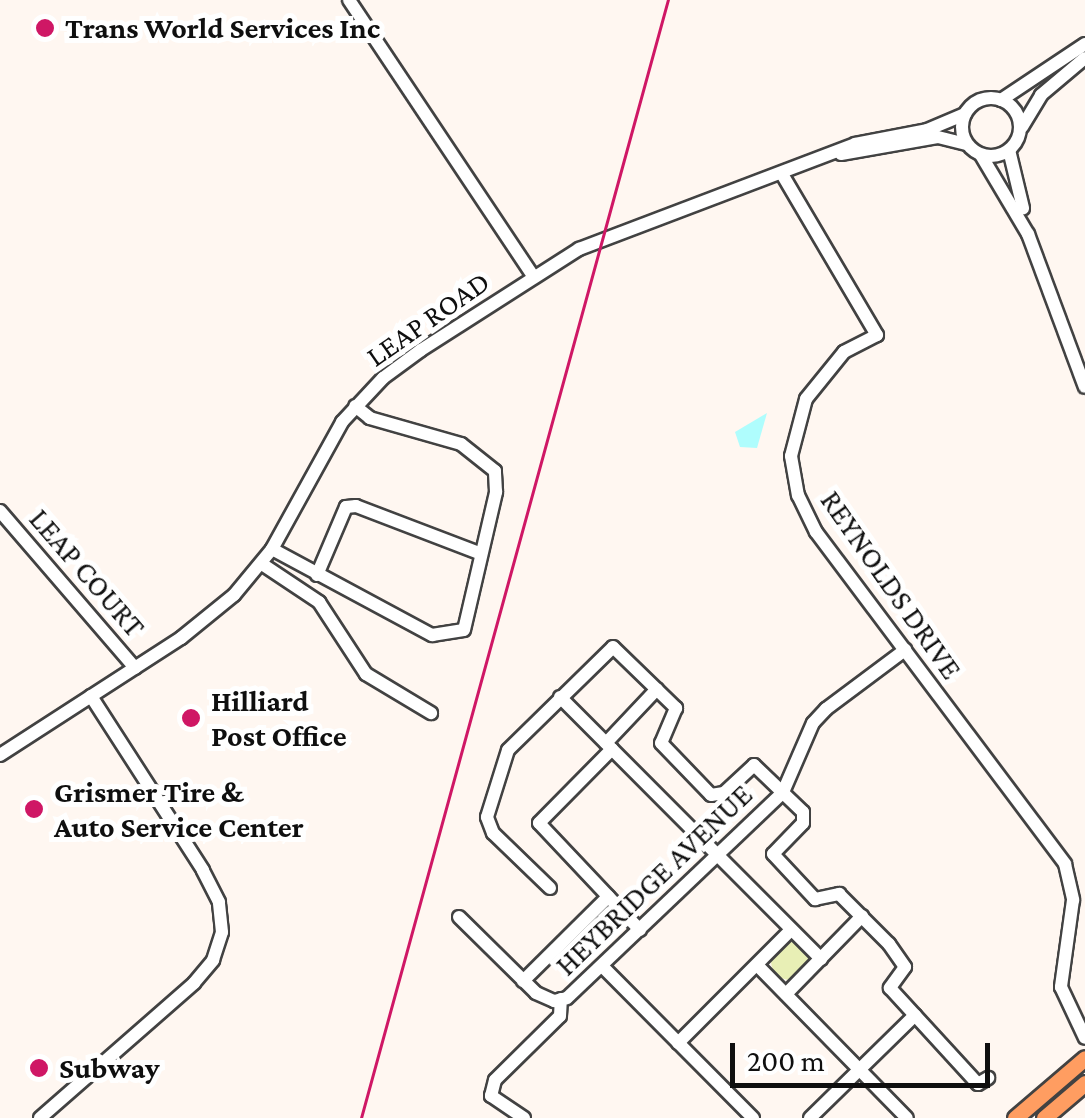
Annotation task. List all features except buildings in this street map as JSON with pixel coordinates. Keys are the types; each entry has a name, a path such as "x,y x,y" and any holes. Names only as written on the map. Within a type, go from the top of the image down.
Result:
{"main road":[{"path":"1015,1118 1085,1058"},
{"path":"1044,1118 1085,1084"}],"street":[{"path":"348,0 534,276"},
{"path":"1028,234 981,155 967,144 965,114 981,100 1001,100 1085,44"},
{"path":"1085,58 1040,96 1010,150 1028,234 1085,387"},
{"path":"1001,100 1016,111 1020,129"},
{"name":"LEAP ROAD","path":"0,755 202,623 262,564 356,406 402,364 534,276 579,249 838,154 965,114"},
{"name":"LEAP ROAD","path":"838,154 938,137 967,144"},
{"path":"981,155 1010,150"},
{"name":"REYNOLDS DRIVE","path":"782,174 877,336 844,352 806,399 792,456 798,495 816,532 1065,864 1073,900 1061,987 1085,1038"},
{"path":"272,549 317,575 448,637 470,618 479,553 496,492 495,471 482,454 370,418 356,406"},
{"path":"317,575 346,507 356,506 479,553"},
{"name":"LEAP COURT","path":"0,511 136,668"},
{"path":"262,564 319,602 366,674 430,712"},
{"path":"550,888 487,824 508,750 613,647 678,714 662,743 712,795 724,793 754,765 805,817 773,854 815,899 834,892 862,916 904,962 890,988 978,1084 988,1078"},
{"name":"HEYBRIDGE AVENUE","path":"459,917 546,999 561,999 603,968 783,792 813,724 904,650"},
{"path":"640,930 539,824 657,689"},
{"path":"40,1118 194,984 213,960 222,932 220,902 203,870 90,696"},
{"path":"560,698 821,958"},
{"path":"524,981 608,898"},
{"path":"786,994 862,916"},
{"path":"678,1043 792,930"},
{"path":"757,964 907,1118"},
{"path":"603,968 753,1118"},
{"path":"524,1118 490,1096 494,1080 560,1016 561,999"},
{"path":"810,1118 915,1016"}],"green space":[{"path":"790,942 804,947 809,961 804,975 790,980 776,975 771,961 776,947"}],"water":[{"path":"767,413 757,448 740,447 735,432"}],"railway":[{"path":"361,1118 668,0"}],"place":[{"name":"Trans World Services Inc","path":"45,28"},
{"name":"Hilliard Post Office","path":"191,718"},
{"name":"Grismer Tire & Auto Service Center","path":"34,809"},
{"name":"Subway","path":"39,1068"}]}
